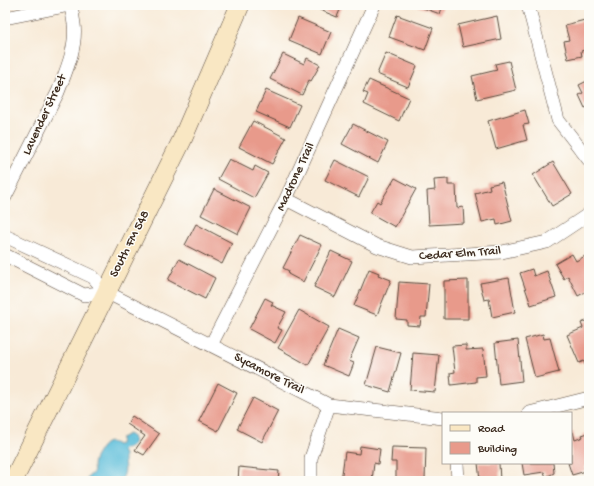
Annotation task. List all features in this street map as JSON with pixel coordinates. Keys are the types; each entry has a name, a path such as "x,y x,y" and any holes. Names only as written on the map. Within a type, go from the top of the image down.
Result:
{"main road":[{"name":"South FM 548","path":"13,481 182,140 240,5"}],"street":[{"path":"5,18 70,5"},
{"name":"Lavender Street","path":"5,197 58,92 65,74 74,39 74,25 70,5"},
{"name":"Madrone Trail","path":"210,345 286,200 374,5"},
{"path":"528,5 558,120 589,160"},
{"name":"Cedar Elm Trail","path":"286,200 377,246 412,257 502,252 547,242 589,214"},
{"name":"Sycamore Trail","path":"5,236 93,277 106,292 329,405 442,418"},
{"path":"5,254 84,295 106,292"},
{"path":"533,412 589,398"},
{"path":"311,481 311,458 329,405"},
{"path":"457,464 458,481"}],"water":[{"path":"128,434 132,436 134,441 130,447 124,448 122,451 124,454 125,471 120,481 86,481 94,472 94,459 103,446 108,442 117,445 120,444 121,438"}],"building":[{"path":"308,5 342,5 337,17"},
{"path":"415,5 443,5 440,14"},
{"path":"397,15 433,28 425,50 389,37"},
{"path":"497,16 501,39 463,47 458,25"},
{"path":"298,18 331,32 322,54 289,40"},
{"path":"589,19 589,49 581,51 582,56 568,59 564,41 569,40 565,25"},
{"path":"386,53 417,66 408,87 377,74"},
{"path":"283,54 304,64 307,58 320,65 311,81 309,80 302,95 270,79"},
{"path":"509,61 516,90 477,99 472,76 497,70 495,64"},
{"path":"369,80 409,98 399,121 364,104 368,94 363,92"},
{"path":"589,80 589,106 585,108 579,95 583,93 579,85"},
{"path":"266,90 300,105 290,127 256,112"},
{"path":"525,110 529,124 523,125 527,140 496,149 488,121"},
{"path":"253,121 286,138 272,164 239,147"},
{"path":"353,124 388,142 378,163 342,144"},
{"path":"229,159 253,171 255,166 268,173 254,198 218,179"},
{"path":"335,160 369,177 359,197 325,180"},
{"path":"553,162 572,194 552,206 533,175"},
{"path":"395,178 416,189 395,227 370,213 377,201 380,203"},
{"path":"448,179 448,185 456,185 457,208 463,207 464,223 429,225 427,191 435,190 434,180"},
{"path":"502,182 512,221 497,225 496,219 482,222 475,193 490,189 489,185"},
{"path":"214,189 251,208 238,234 201,215"},
{"path":"196,224 232,243 222,264 185,245"},
{"path":"300,235 322,245 303,282 288,274 289,271 283,268"},
{"path":"331,251 352,261 335,297 314,287"},
{"path":"572,254 576,261 587,255 589,258 589,290 578,296 568,276 564,279 555,264"},
{"path":"179,259 215,278 205,299 168,280"},
{"path":"369,269 379,273 378,275 391,280 377,315 354,306"},
{"path":"532,269 534,276 547,271 556,297 531,305 520,273"},
{"path":"509,278 515,312 492,317 489,299 484,300 480,283"},
{"path":"468,280 468,319 444,319 444,281"},
{"path":"399,282 429,284 426,317 421,317 420,326 407,325 407,320 396,319"},
{"path":"265,298 273,302 271,305 286,312 277,328 282,330 275,343 249,329"},
{"path":"299,310 329,327 308,365 278,348"},
{"path":"589,320 589,363 585,365 584,361 579,363 567,335 583,328 581,323"},
{"path":"338,329 359,338 349,361 354,363 349,376 323,365"},
{"path":"543,334 544,339 550,338 559,372 535,378 525,339"},
{"path":"518,340 522,381 499,384 495,343"},
{"path":"466,345 466,350 483,349 486,376 476,377 476,382 451,385 450,373 455,372 452,346"},
{"path":"377,347 401,353 390,392 366,385"},
{"path":"413,353 439,355 435,392 410,390"},
{"path":"218,383 237,393 218,431 199,421"},
{"path":"253,398 278,411 262,442 237,429"},
{"path":"132,416 159,434 144,455 135,450 145,436 127,424"},
{"path":"572,432 575,440 588,433 589,465 584,467 586,471 572,475 568,464 572,464"},
{"path":"360,446 380,449 378,464 374,463 372,481 341,481 345,452 359,454"},
{"path":"392,447 426,448 425,480 396,480 396,462 391,462"},
{"path":"478,464 499,464 500,481 480,481"},
{"path":"522,464 553,464 554,473 546,477 544,472 524,475"},
{"path":"239,467 279,471 278,481 238,481"}]}
